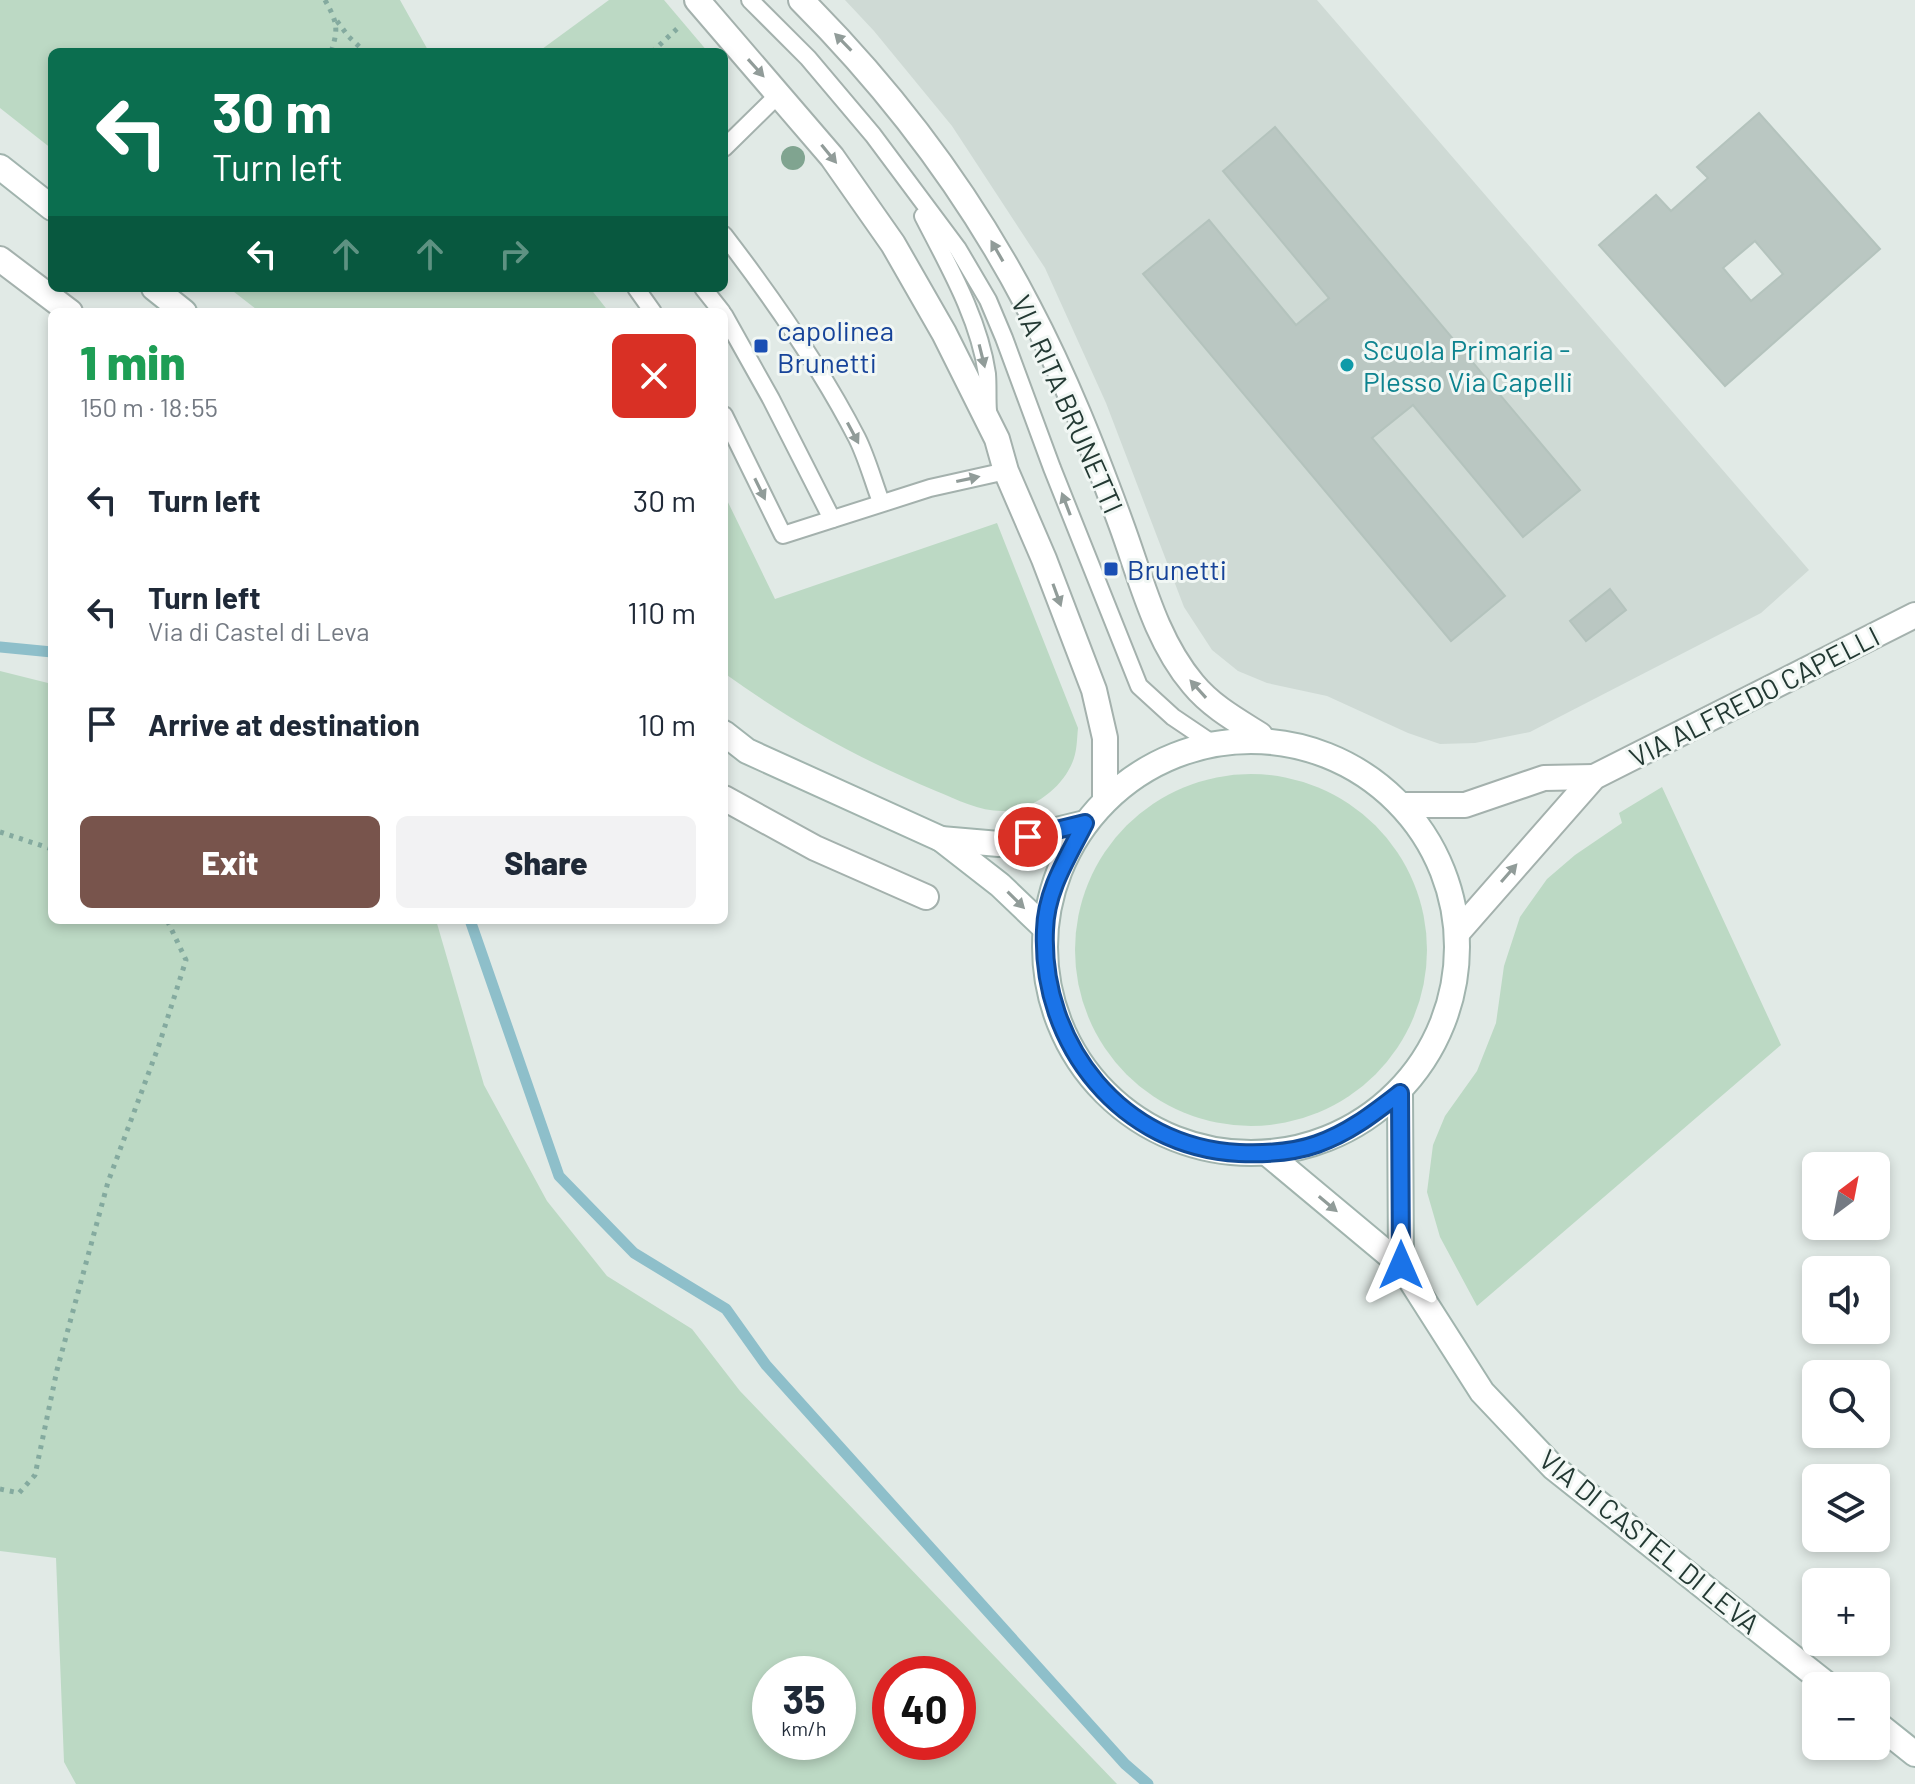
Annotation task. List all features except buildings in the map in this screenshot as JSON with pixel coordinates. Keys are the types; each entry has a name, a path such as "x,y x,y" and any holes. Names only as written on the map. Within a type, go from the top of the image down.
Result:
{"street":[{"name":"VIA RITA BRUNETTI","path":"697,0 832,157 893,244 944,333 988,421 1094,690 1105,738 1105,800"},
{"name":"VIA RITA BRUNETTI","path":"801,0 882,85 962,193 1028,305 1056,362 1153,616 1180,667 1207,700 1260,735 1350,766 1401,805 1438,859 1452,895 1458,932 1457,976 1446,1019 1427,1059 1400,1093 1361,1123 1317,1145 1268,1154 1217,1152 1167,1137 1123,1110 1087,1074 1061,1029 1047,980 1045,928 1053,885 1085,823 1105,800 1137,774 1174,755 1260,735"},
{"path":"0,167 48,205"},
{"path":"0,259 65,308"},
{"path":"159,292 179,308"},
{"name":"VIA ALFREDO CAPELLI","path":"1458,932 1594,777 1915,615"},
{"path":"728,736 747,751 941,839 1000,885 1045,928"},
{"name":"VIA ALFREDO CAPELLI","path":"1401,805 1465,805 1544,778 1594,777"},
{"path":"728,800 815,848 926,897"},
{"path":"941,839 999,844 1085,823"},
{"path":"1400,1093 1401,1265"},
{"name":"VIA DI CASTEL DI LEVA","path":"1268,1154 1401,1265 1482,1392 1553,1467 1811,1672"},
{"path":"1890,1734 1915,1754"}],"lane":[{"name":"VIA RITA BRUNETTI","path":"750,0 808,58 873,135 958,249 988,300 1139,686 1173,717 1213,744"},
{"path":"728,144 779,94"},
{"name":"VIA RITA BRUNETTI","path":"906,182 974,326 987,373 988,421"},
{"path":"728,240 761,283 817,368 858,440 881,502"},
{"path":"706,292 718,308"},
{"path":"728,323 832,519"},
{"path":"728,423 783,535 881,502 1006,471"}],"path":[{"path":"325,0 348,36 361,48"},
{"path":"332,48 337,32 334,17"},
{"path":"656,48 683,23"},
{"path":"0,832 48,848"},
{"path":"0,1489 19,1493 35,1475 57,1370 108,1182 159,1045 186,960 169,924"}],"shaded area":[{"path":"845,0 1317,0 1809,570 1761,613 1530,732 1475,743 1440,744 1327,696 1267,683 1238,671 1212,650 1184,607 1106,403 1045,268 952,126"}],"green space":[{"path":"0,0 400,0 427,48 48,48 48,146 0,108"},
{"path":"609,0 664,0 705,48 543,48"},
{"path":"234,292 593,292 606,308 255,308"},
{"path":"728,502 775,599 997,523 1078,728 1074,758 1056,787 1027,806 996,811 961,802 908,779 853,753 775,708 728,676"},
{"path":"0,671 48,683 48,924 437,924 484,1085 547,1201 607,1276 692,1329 740,1391 1117,1784 76,1784 64,1762 56,1558 0,1551"},
{"path":"1251,774 1285,777 1318,787 1363,814 1387,838 1414,883 1424,916 1427,950 1424,984 1414,1017 1387,1062 1363,1086 1318,1113 1285,1123 1251,1126 1217,1123 1184,1113 1139,1086 1115,1062 1088,1017 1078,984 1075,950 1078,916 1088,883 1115,838 1139,814 1184,787 1217,777"},
{"path":"1662,787 1781,1045 1477,1306 1440,1237 1427,1192 1433,1145 1445,1116 1477,1071 1496,1023 1504,966 1520,917 1547,879 1575,855 1622,823 1619,813"}],"waterway":[{"path":"0,647 48,652"},
{"path":"471,924 559,1176 634,1253 726,1309 766,1365 1125,1764 1148,1784"}],"place":[{"name":"capolinea Brunetti","path":"761,346"},
{"name":"Scuola Primaria - Plesso Via Capelli","path":"1347,365"},
{"name":"Brunetti","path":"1111,569"}],"route":[{"path":"1028,837 1085,823 1053,885 1045,928 1047,980 1061,1029 1087,1074 1123,1110 1167,1137 1217,1152 1268,1154 1317,1145 1361,1123 1400,1093 1401,1265"}]}
